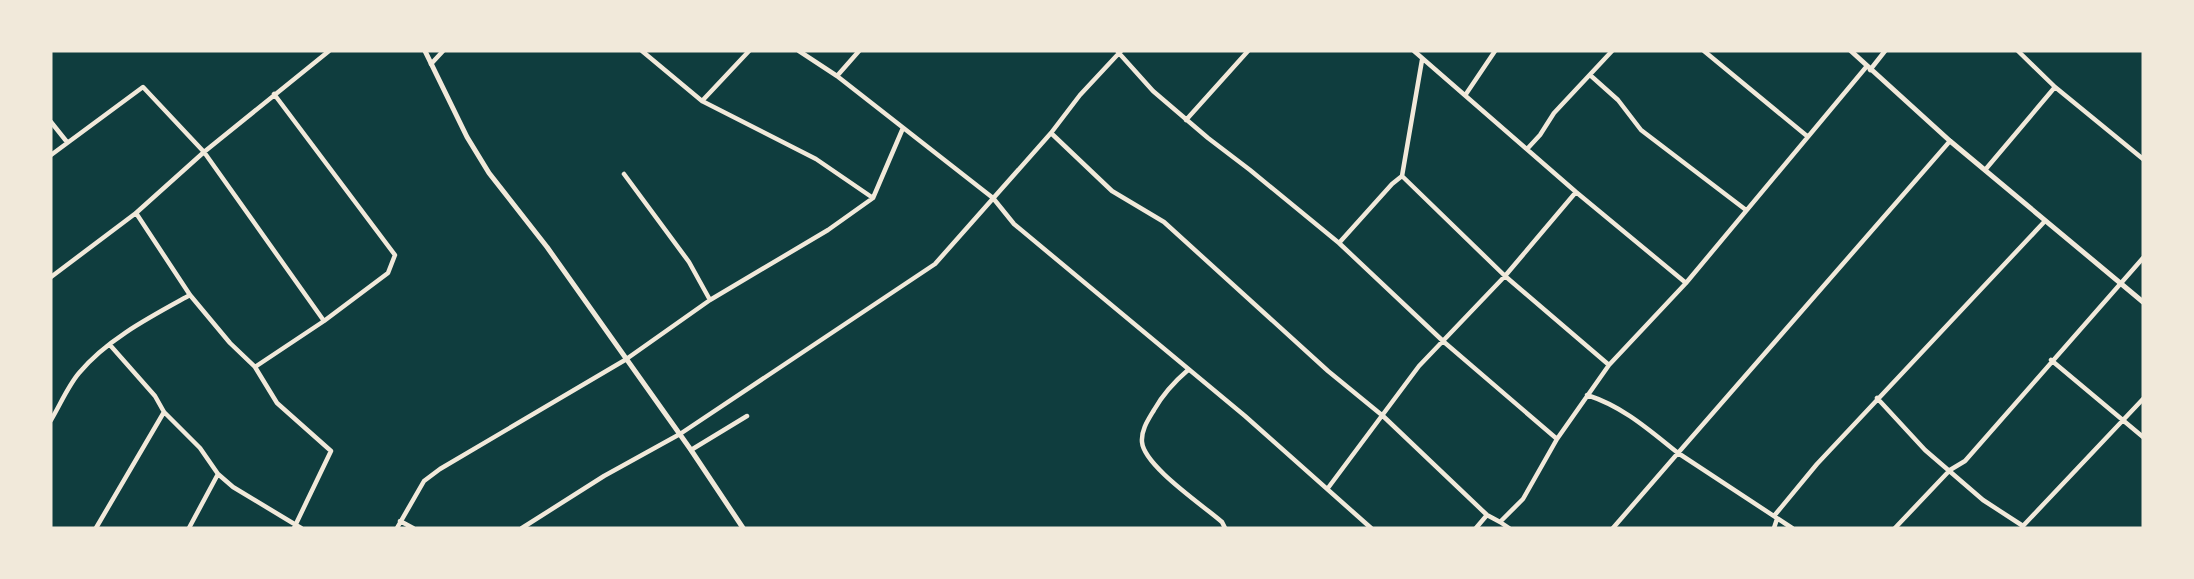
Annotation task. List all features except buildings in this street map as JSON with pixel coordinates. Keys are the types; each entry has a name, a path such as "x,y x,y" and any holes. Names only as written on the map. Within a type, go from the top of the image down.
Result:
{"street":[{"path":"318,51 322,57"},
{"path":"51,276 136,213 204,152 330,51"},
{"path":"425,51 467,137 489,173 547,247 625,360 680,434 743,528"},
{"path":"431,64 443,51"},
{"path":"642,51 702,101 816,159 873,198"},
{"path":"702,101 749,51"},
{"path":"799,51 837,76 993,198 1014,224 1328,488 1371,528"},
{"path":"837,76 859,51"},
{"path":"1186,120 1248,51"},
{"path":"1414,51 1422,60 1466,94 1576,192 1686,283"},
{"path":"1466,94 1495,51"},
{"path":"1528,148 1554,113 1612,51"},
{"path":"1704,51 1807,136"},
{"path":"1851,51 1950,141 2143,302"},
{"path":"1500,522 1524,499 1557,440 1609,365 1686,283 1807,136 1885,51"},
{"path":"2018,51 2055,87 2143,159"},
{"path":"522,528 604,476 680,434 935,264 1051,133 1080,95 1120,52 1142,80 1186,120 1339,243 1444,342 1557,440"},
{"path":"1339,243 1392,184 1402,176 1422,60"},
{"path":"1590,75 1618,100 1641,130 1746,210"},
{"path":"51,155 143,87 204,152 324,321"},
{"path":"1985,170 2055,87"},
{"path":"255,367 324,321 388,273 395,255 274,94"},
{"path":"51,122 67,142"},
{"path":"397,528 424,481 440,469 625,360 710,300 828,230 873,198 903,128"},
{"path":"1051,133 1112,191 1164,222 1328,371 1383,416 1488,515 1508,528"},
{"path":"1613,528 1950,141"},
{"path":"624,174 688,262 710,300"},
{"path":"1402,176 1506,276 1609,365"},
{"path":"1328,488 1420,366 1506,276 1576,192"},
{"path":"136,213 190,295 230,342 255,367 277,403 331,451 295,526"},
{"path":"1774,528 1776,518 1817,464 2045,221"},
{"path":"1895,528 1950,470 1964,460 2143,258"},
{"path":"51,420 78,373 110,345 190,295"},
{"path":"110,345 155,396 164,412 187,432 218,474 233,486 301,528"},
{"path":"2051,360 2143,436"},
{"path":"1188,370 1172,383 1158,402 1145,426 1142,442 1146,456 1222,522 1225,528"},
{"path":"1587,395 1616,406 1636,419 1678,453 1792,528"},
{"path":"1877,398 1925,450 1984,500 2022,527 2143,399"},
{"path":"96,528 164,412"},
{"path":"691,450 747,416"},
{"path":"189,528 218,474"},
{"path":"1476,528 1488,515"},
{"path":"400,521 413,528"}]}
